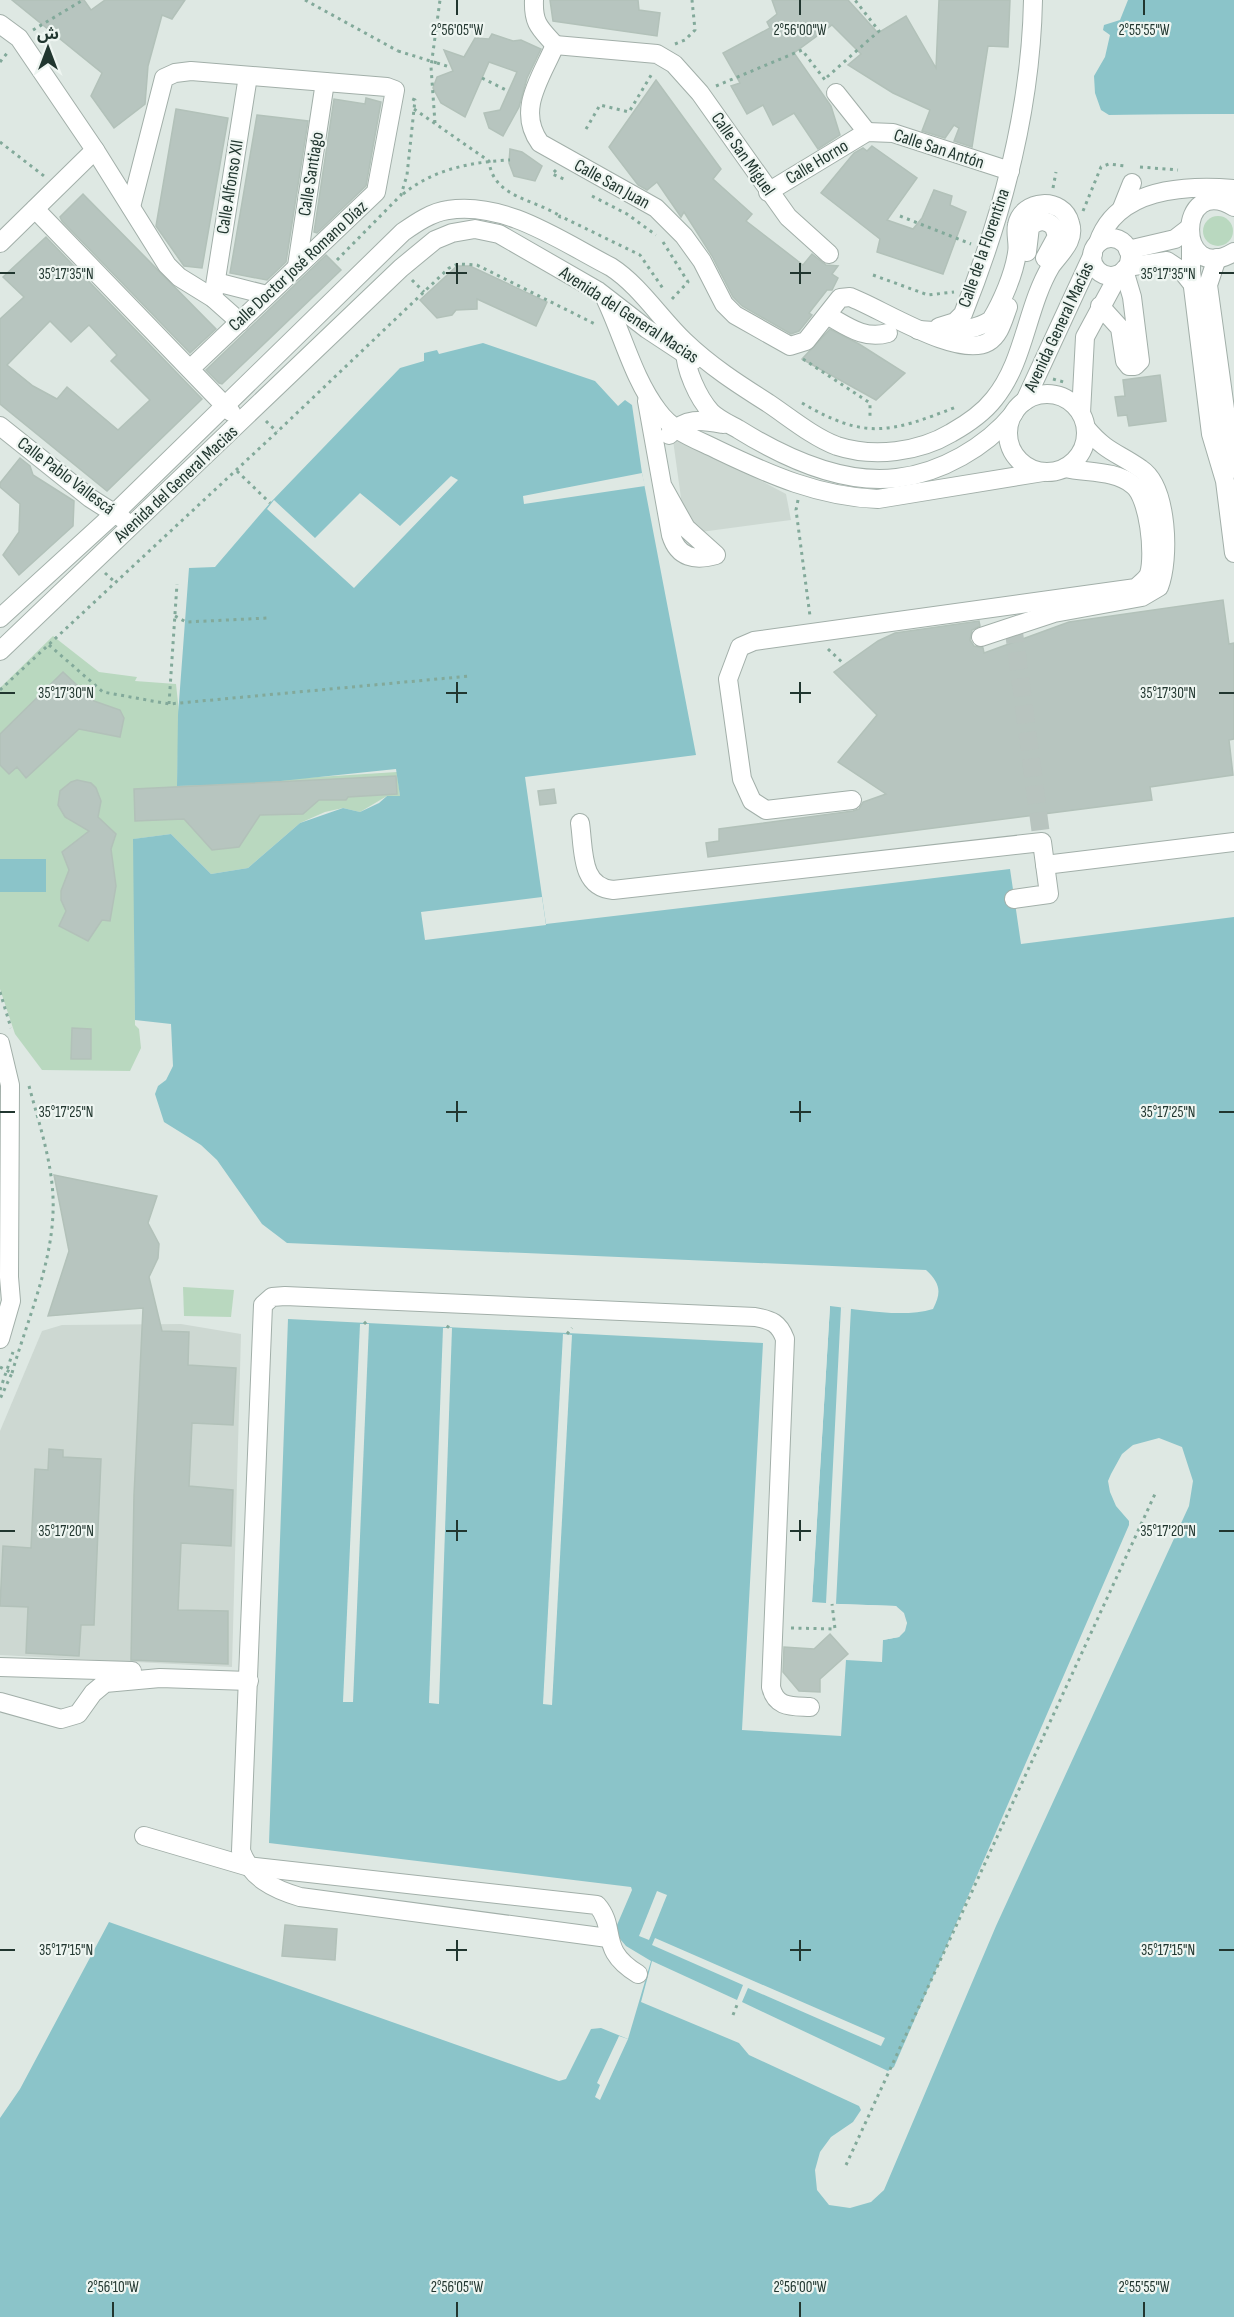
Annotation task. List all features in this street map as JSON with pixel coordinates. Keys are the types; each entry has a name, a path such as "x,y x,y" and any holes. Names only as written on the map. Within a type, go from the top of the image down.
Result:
{"street":[{"path":"534,0 533,16 538,26 555,45 657,54"},
{"name":"Calle de la Florentina","path":"850,297 856,292 864,292 923,324 934,327 945,327 955,322 963,314 986,251 1010,171 1031,57 1033,0"},
{"path":"0,24 19,38 94,150 167,266 179,277 214,290 267,295"},
{"name":"Calle San Juan","path":"555,45 530,104 531,131 540,143 656,208 684,236 724,304 735,315 790,346"},
{"name":"Calle San Miguel","path":"657,54 674,64 700,93 788,218 829,254"},
{"path":"131,207 164,78 175,73 191,71 325,82"},
{"name":"Calle Alfonso XII","path":"214,290 248,76"},
{"name":"Calle Doctor José Romano Díaz","path":"190,369 376,192 395,90 387,87 325,82"},
{"name":"Calle Santiago","path":"297,266 325,82"},
{"path":"836,93 867,132"},
{"name":"Calle San Antón","path":"867,132 893,133 1010,171"},
{"name":"Calle Horno","path":"768,192 867,132"},
{"path":"0,243 94,150"},
{"path":"1100,306 1120,328 1125,361 1129,366 1135,366 1140,361 1132,297 1105,227 1122,208 1132,183"},
{"path":"1122,208 1142,198 1169,190 1232,201"},
{"path":"1065,468 1078,458 1085,444 1082,384 1084,337 1100,306 1115,257 1116,229 1122,220 1153,205 1177,200 1200,207"},
{"path":"1232,201 1210,202 1200,207 1191,217 1189,235 1211,434 1225,481 1234,554"},
{"name":"Avenida del General Macias","path":"0,651 242,423 401,268 435,240 452,232 475,229 499,234 601,293 716,370 836,445 855,450 894,451 931,442 980,414 993,400 1014,367 1047,274 1069,242 1070,223 1059,207 1039,204 1021,215 1017,225 1016,261 996,312 983,331"},
{"name":"Avenida del General Macias","path":"0,618 115,513 403,232 422,220 446,210 473,208 504,214 617,271 685,349"},
{"path":"35,209 242,423"},
{"path":"1115,257 1189,235"},
{"path":"1189,235 1204,255 1227,259 1208,285 1228,431 1225,481"},
{"path":"1115,257 1167,261 1182,271 1194,286"},
{"name":"Avenida General Macías","path":"685,349 689,374 711,412 734,427 783,455 817,467 855,476 896,478 934,468 974,448 1002,426 1019,407 1037,373 1115,257"},
{"path":"617,271 603,269 598,275 601,293 624,339 645,393 674,545 681,554 691,558 704,559 716,555"},
{"path":"214,290 240,322"},
{"path":"790,346 806,341 840,298 850,297 918,330 970,347 983,331"},
{"path":"827,315 864,335 875,337 888,333"},
{"name":"Calle de la Florentina","path":"918,330 983,331"},
{"path":"645,393 675,429 773,476 802,486 852,498 897,498 1065,468 1113,475 1134,485 1143,498 1148,520 1151,561 1148,576 1136,588 766,640 740,647 728,679 742,779 752,801 766,810 852,800"},
{"path":"981,637 1054,613 1142,597 1159,586 1166,560 1163,518 1156,487 1143,470 1100,444 1070,402 1056,395 1040,395 1019,407 1008,432 1012,451 1025,466 1043,472"},
{"path":"657,452 675,429 695,419 734,427"},
{"name":"Calle Pablo Vallescá","path":"0,426 90,498 131,526"},
{"path":"580,824 590,880 600,889 613,890 1042,842 1049,894 1014,899"},
{"path":"1045,865 1234,842"},
{"path":"0,1339 11,1301 9,1277 10,1085 1,1048"},
{"path":"0,1296 9,1277"},
{"path":"608,1938 300,1897 279,1891 257,1877 246,1866 241,1851 263,1305 272,1297 771,1320 780,1326 785,1339 770,1679 774,1699 786,1706 810,1707"},
{"path":"0,1667 118,1670 160,1678"},
{"path":"0,1702 61,1719 78,1714 93,1693 105,1683 160,1678 249,1681"},
{"path":"144,1836 246,1866 597,1905 603,1912 608,1938 618,1959 638,1974"}],"path":[{"path":"19,38 83,0"},
{"path":"305,0 398,51 450,67"},
{"path":"435,124 431,68 440,0"},
{"path":"657,54 662,49 685,40 695,30 692,0"},
{"path":"825,79 879,31 855,0"},
{"path":"700,93 802,50 836,93"},
{"path":"586,129 600,105 629,112 653,75"},
{"path":"482,78 506,90"},
{"path":"414,109 489,161"},
{"path":"0,142 57,186"},
{"path":"401,195 417,183 455,168 489,161 510,160"},
{"path":"489,161 490,175 516,196 640,255 672,302 688,282 661,239 627,214 592,196"},
{"path":"549,235 560,216"},
{"path":"900,216 986,251"},
{"path":"0,690 438,278 458,264 477,265 624,339"},
{"path":"873,275 928,295 972,292"},
{"path":"790,346 793,353 870,403 870,417"},
{"path":"1037,373 1059,381 1082,384"},
{"path":"236,470 270,503"},
{"path":"802,486 796,510 810,614"},
{"path":"168,704 177,584"},
{"path":"175,615 186,622 268,618"},
{"path":"48,644 103,692 168,704 470,676"},
{"path":"0,1399 12,1373 47,1258 53,1212 46,1144 27,1080"},
{"path":"364,1324 373,1315"},
{"path":"447,1328 454,1319"},
{"path":"567,1334 575,1324"},
{"path":"0,1367 12,1373"},
{"path":"846,2165 1155,1494"},
{"path":"772,1627 835,1629 832,1604"},
{"path":"733,2015 737,2005"}],"shaded area":[{"path":"672,433 786,494 791,520 686,534"},
{"path":"181,1324 241,1334 232,1667 0,1655 0,1431 42,1331 62,1325"}],"green space":[{"path":"1218,216 1229,220 1233,231 1229,242 1218,246 1207,242 1203,231 1207,220"},
{"path":"53,636 99,672 137,677 135,681 176,684 179,712 177,786 397,772 400,796 387,796 360,812 343,808 325,812 300,823 248,868 211,874 171,834 134,839 135,1025 139,1029 141,1048 130,1071 42,1070 15,1034 0,989 0,688"},
{"path":"183,1287 234,1290 231,1317 184,1316"}],"water":[{"path":"1128,0 1234,0 1234,114 1109,115 1101,110 1095,93 1094,76 1105,57 1110,35 1103,30 1104,25 1120,20"},
{"path":"483,343 595,381 618,406 625,400 632,405 642,473 696,755 525,777 546,924 1010,869 1021,944 1234,917 1234,2317 0,2317 0,2118 20,2089 109,1922 559,2081 566,2079 591,2029 601,2028 628,2039 651,1961 626,1946 614,1932 632,1890 631,1887 269,1843 288,1319 763,1343 742,1730 841,1736 846,1660 882,1662 883,1640 899,1637 907,1623 896,1606 812,1603 830,1306 896,1313 933,1309 938,1298 938,1288 926,1270 287,1243 262,1224 217,1160 201,1145 164,1122 155,1094 158,1086 166,1080 173,1066 171,1024 135,1020 133,839 171,834 211,874 248,868 300,823 343,808 360,812 379,803 387,796 400,796 396,769 252,784 177,786 178,715 189,568 215,567 270,503 400,368 424,361 424,353 437,350 439,354"},
{"path":"0,859 46,859 46,892 0,892"}],"pier":[{"path":"1234,114 1234,117 1109,118 1109,115"},
{"path":"642,473 645,486 524,504 523,496"},
{"path":"451,476 458,480 354,588 267,509 274,500 315,538 360,493 400,526"},
{"path":"542,897 546,925 425,940 421,912"},
{"path":"827,1306 830,1306 812,1602 826,1603 841,1307 851,1308 836,1604 896,1606 904,1613 907,1623 905,1631 899,1637 883,1640 883,1637 898,1634 902,1630 901,1614 895,1609 836,1607 809,1603"},
{"path":"360,1324 369,1324 353,1702 343,1702"},
{"path":"443,1328 452,1328 439,1704 429,1703"},
{"path":"563,1334 572,1335 552,1705 543,1704"},
{"path":"1159,1438 1182,1447 1193,1481 1189,1506 996,1926 884,2190 871,2202 850,2208 829,2205 817,2190 815,2170 820,2152 831,2137 853,2122 861,2110 859,2106 749,2055 739,2043 641,2002 652,1961 737,2000 743,1985 652,1945 655,1938 885,2038 881,2046 748,1988 742,2002 888,2071 894,2067 1129,1525 1129,1521 1116,1506 1108,1481 1122,1454 1133,1445"},
{"path":"657,1891 667,1895 649,1940 639,1936"},
{"path":"619,2036 628,2039 600,2100 595,2097 600,2085 597,2083"}],"building":[{"path":"12,0 84,0 91,10 105,0 185,0 172,19 162,15 148,66 145,104 114,128 91,96 102,73"},
{"path":"550,0 638,0 639,10 660,13 657,36 553,21"},
{"path":"772,0 848,0 878,33 906,16 936,68 939,0 1010,0 1008,47 988,46 972,147 954,141 959,128 954,125 945,138 922,131 930,110 893,93 848,65 861,54 832,25 794,53 831,106 840,135 818,149 794,113 773,125 763,105 747,114 731,86 740,83 723,53 770,28 767,22 777,14"},
{"path":"492,34 513,41 521,40 541,49 527,78 519,107 503,136 489,128 484,113 500,110 517,72 489,62 465,117 441,103 433,88 437,77 453,71 444,50 464,57 475,38 489,39"},
{"path":"656,80 721,169 713,179 752,214 746,221 803,265 812,254 826,265 838,266 832,274 838,278 832,290 827,290 809,313 812,315 799,331 791,334 742,306 733,297 712,256 684,212 681,217 657,182 647,190 638,185 609,147"},
{"path":"366,98 381,102 366,186 317,233 314,232 334,99 365,104"},
{"path":"176,109 228,118 202,268 184,266 156,226"},
{"path":"257,115 308,121 286,262 267,280 230,273"},
{"path":"872,146 917,178 887,220 913,229 922,218 934,190 952,196 950,205 966,212 943,274 877,252 880,239 821,193 854,153 863,148 867,151"},
{"path":"510,149 522,152 542,166 535,181 514,176 509,163"},
{"path":"83,194 216,329 190,353 62,221 60,217"},
{"path":"46,237 202,399 107,491 0,404 0,319 24,297 3,277","holes":["50,321 71,342 89,325 117,355 111,361 150,400 118,430 67,387 57,399 33,386 7,365"]},
{"path":"326,255 341,270 222,384 219,383 206,370"},
{"path":"457,266 470,266 547,302 536,326 477,299 477,309 456,310 452,315 437,318 420,300"},
{"path":"830,329 905,373 876,400 802,359"},
{"path":"1160,375 1166,421 1129,426 1127,415 1118,416 1115,397 1125,396 1123,380"},
{"path":"20,458 30,466 33,475 74,501 73,526 19,575 3,555 19,532 20,504 0,487 0,483"},
{"path":"1223,600 1229,644 1234,643 1234,739 1229,740 1233,775 1150,787 1152,800 708,857 706,843 719,841 719,829 853,811 859,809 863,802 886,794 838,762 877,715 834,672 878,641 895,633 979,621 980,626 972,630 970,640 974,646 983,648 984,653 1069,622"},
{"path":"63,672 94,701 120,710 124,718 120,737 79,729 26,778 17,767 9,774 0,765 0,734"},
{"path":"396,776 397,794 348,797 346,800 319,800 303,814 260,815 239,847 212,850 184,819 135,821 134,789"},
{"path":"77,780 91,783 96,788 101,801 98,817 116,834 111,849 116,886 110,921 102,920 88,941 59,926 66,911 61,900 61,891 69,870 62,852 89,831 65,817 58,805 60,791"},
{"path":"554,789 556,803 540,805 538,791"},
{"path":"72,1028 91,1029 91,1059 71,1059"},
{"path":"54,1175 157,1196 148,1223 159,1244 158,1258 149,1277 162,1331 189,1332 188,1365 236,1368 233,1425 192,1423 189,1486 233,1490 231,1546 181,1543 178,1610 228,1611 228,1664 131,1660 134,1495 143,1308 48,1316 69,1251"},
{"path":"49,1449 63,1450 63,1457 101,1459 94,1625 81,1625 79,1656 26,1653 28,1607 0,1606 3,1546 31,1548 35,1469 48,1470"},
{"path":"830,1634 848,1654 820,1679 820,1692 799,1691 783,1672 784,1647 814,1649"},
{"path":"285,1925 337,1929 335,1960 282,1956"}],"tunnel":[{"path":"1013,625 1042,842"}]}
